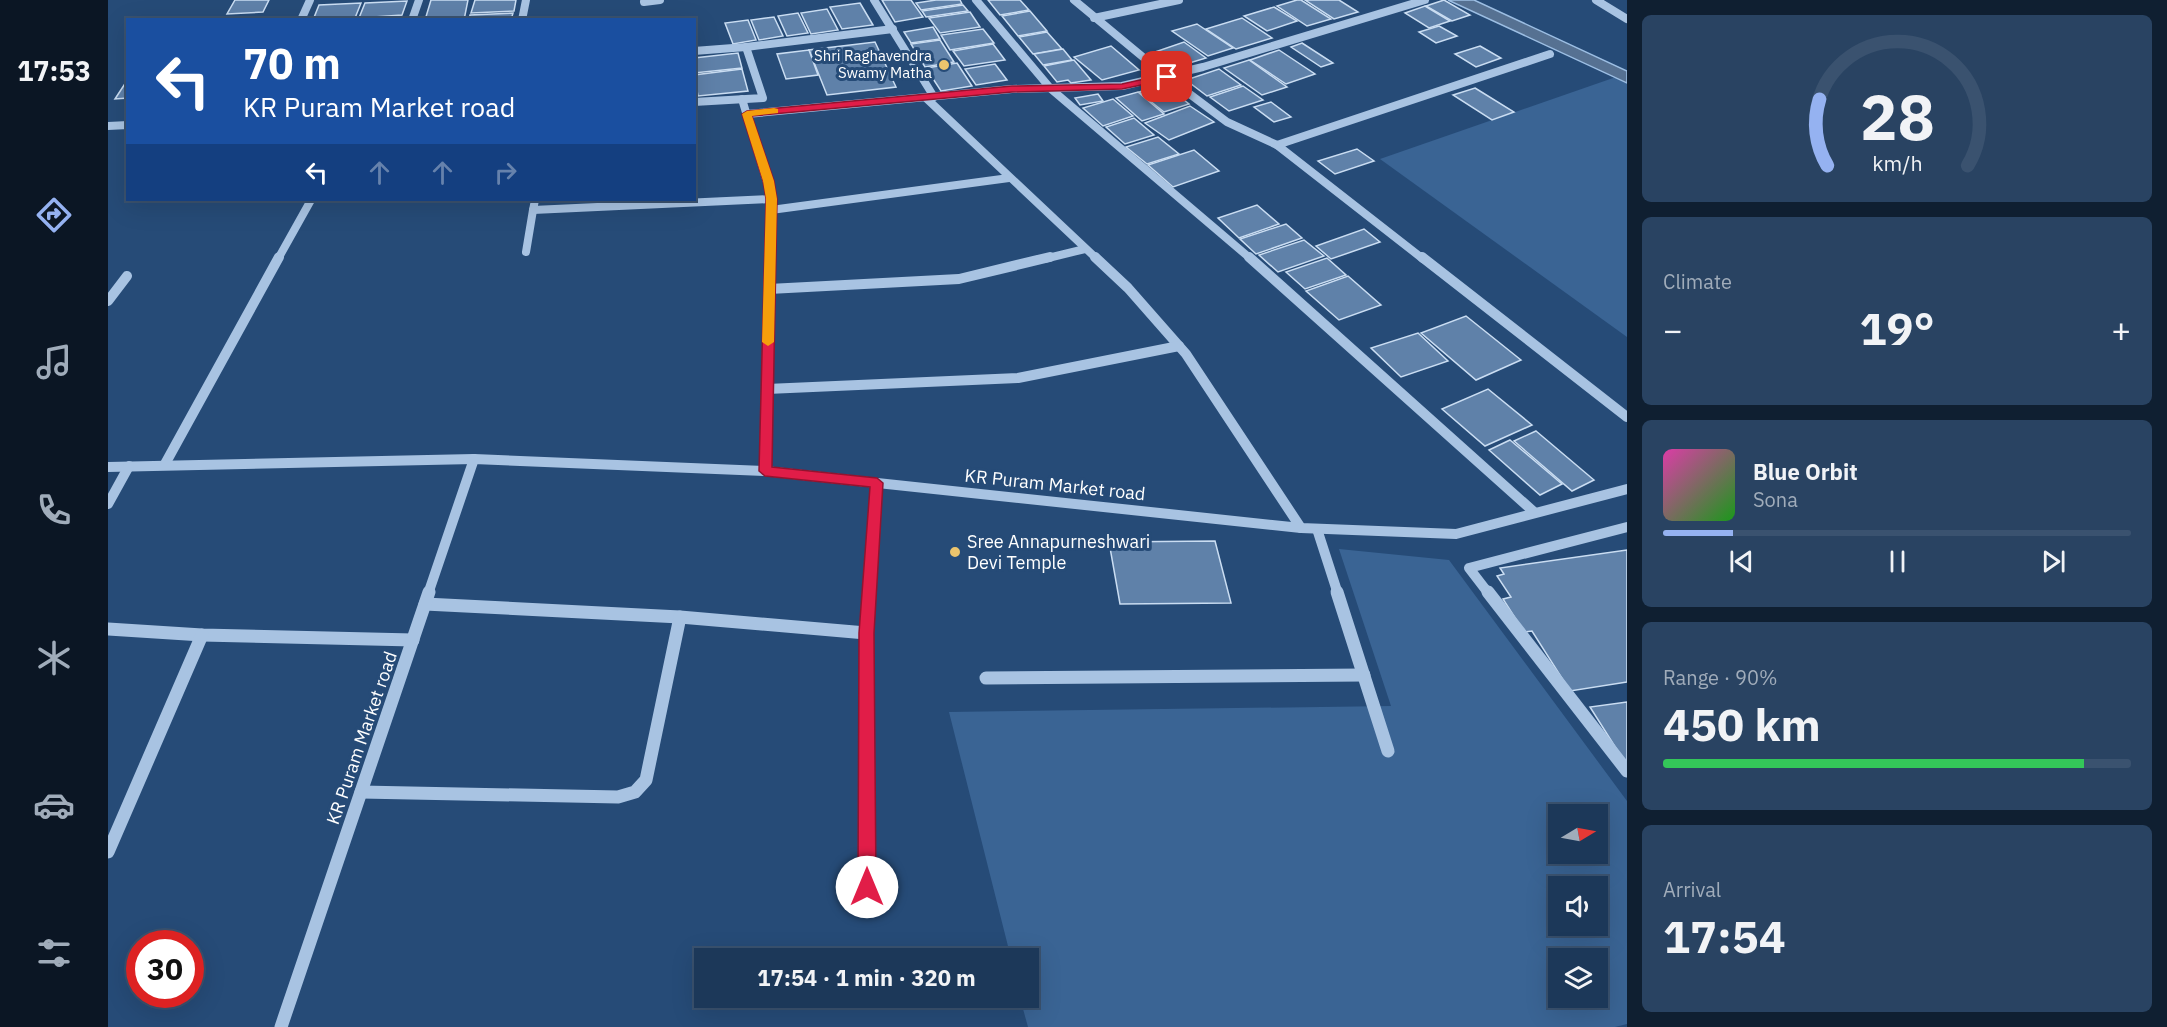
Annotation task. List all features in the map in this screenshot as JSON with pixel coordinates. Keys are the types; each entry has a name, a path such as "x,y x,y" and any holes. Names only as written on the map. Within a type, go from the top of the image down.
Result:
{"street":[{"path":"302,18 310,0"},
{"path":"413,18 419,0"},
{"path":"522,18 526,0"},
{"path":"644,2 660,0"},
{"path":"874,0 893,29 930,97 1009,178 1128,288 1179,346 1300,528"},
{"path":"976,0 1051,89 1286,289 1534,512"},
{"path":"1074,0 1167,77 1227,122 1277,144 1627,417"},
{"path":"1094,18 1179,0"},
{"path":"747,114 1012,89 1122,86 1167,77 1425,0"},
{"path":"1596,0 1627,19"},
{"path":"696,51 893,29"},
{"path":"696,102 763,98 746,47"},
{"path":"1277,144 1550,54"},
{"path":"742,99 772,199 765,471"},
{"path":"108,126 126,125"},
{"path":"771,210 1009,178"},
{"path":"532,210 772,199"},
{"path":"165,464 310,201"},
{"path":"526,252 535,201"},
{"path":"769,289 959,279 1085,249"},
{"path":"108,301 127,276"},
{"path":"767,388 1018,378 1179,346"},
{"name":"KR Puram Market road","path":"108,467 474,459 765,471 1300,528 1456,534 1627,489"},
{"name":"KR Puram Market road","path":"281,1027 474,459"},
{"path":"108,504 129,466"},
{"path":"867,887 866,633 877,483"},
{"path":"1627,527 1469,568 1627,771"},
{"path":"1317,529 1388,751"},
{"path":"425,604 680,617 866,633"},
{"path":"361,792 618,797 635,792 646,780 680,617"},
{"path":"108,629 202,635 413,640"},
{"path":"108,852 202,635"},
{"path":"986,678 1364,675"}],"shaded area":[{"path":"1448,0 1474,0 1627,71 1627,83"},
{"path":"1616,77 1627,83 1627,337 1380,159"},
{"path":"1339,549 1449,560 1627,801 1627,1024 1615,1027 1028,1027 1023,1008 1039,1008 1039,948 1008,948 949,712 1391,706"}],"building":[{"path":"235,0 269,0 263,12 227,14"},
{"path":"431,0 468,0 464,18 426,18"},
{"path":"475,0 516,0 514,11 471,13"},
{"path":"882,0 911,0 923,17 895,22"},
{"path":"960,0 962,4 921,10 916,3"},
{"path":"988,0 1020,0 1029,10 1000,15"},
{"path":"1301,0 1331,19 1307,26 1277,6"},
{"path":"1305,0 1339,0 1358,12 1334,19"},
{"path":"1444,0 1470,15 1452,21 1426,6"},
{"path":"407,1 402,15 359,18 365,3"},
{"path":"361,3 355,18 314,18 319,5"},
{"path":"860,3 873,25 842,29 830,7"},
{"path":"963,5 968,11 926,17 922,11"},
{"path":"1425,6 1450,21 1429,28 1405,13"},
{"path":"1274,7 1297,21 1267,31 1244,16"},
{"path":"827,9 838,30 811,34 801,13"},
{"path":"1030,11 1047,31 1018,36 1002,16"},
{"path":"970,12 980,27 940,33 929,18"},
{"path":"513,13 512,18 469,18 470,15"},
{"path":"798,13 808,33 787,36 778,16"},
{"path":"401,16 400,18 372,18"},
{"path":"774,17 783,36 759,40 751,20"},
{"path":"1242,18 1272,38 1236,49 1206,29"},
{"path":"748,20 756,40 733,44 725,23"},
{"path":"1197,24 1233,48 1208,56 1172,31"},
{"path":"1439,26 1457,36 1436,43 1419,32"},
{"path":"933,27 940,39 911,43 904,32"},
{"path":"983,29 994,43 950,50 941,35"},
{"path":"1047,32 1062,49 1033,54 1019,37"},
{"path":"940,40 954,62 925,67 911,44"},
{"path":"875,42 896,87 827,95 809,50"},
{"path":"1184,42 1206,58 1173,68 1152,53"},
{"path":"1302,43 1333,63 1321,67 1291,47"},
{"path":"993,44 1005,60 964,66 953,51"},
{"path":"1111,46 1139,70 1102,80 1074,57"},
{"path":"1480,46 1501,58 1476,67 1455,54"},
{"path":"1063,49 1072,60 1043,65 1034,54"},
{"path":"809,50 818,75 786,79 777,54"},
{"path":"1279,50 1315,74 1286,84 1250,60"},
{"path":"738,53 742,68 696,73 696,58"},
{"path":"1074,60 1091,80 1071,83 1068,80 1057,82 1044,66"},
{"path":"1249,60 1287,87 1262,95 1224,68"},
{"path":"957,63 972,86 941,91 926,68"},
{"path":"995,64 1007,80 976,85 965,69"},
{"path":"742,69 748,91 698,96 696,75"},
{"path":"1219,69 1241,85 1207,96 1186,80"},
{"path":"126,82 126,98 115,99"},
{"path":"1164,84 1189,104 1164,112 1139,92"},
{"path":"1243,86 1263,100 1229,111 1210,97"},
{"path":"1475,88 1514,112 1492,120 1453,95"},
{"path":"1138,92 1164,114 1142,121 1116,98"},
{"path":"1098,94 1103,101 1080,105 1075,98"},
{"path":"1113,99 1133,116 1103,126 1083,108"},
{"path":"1271,102 1291,117 1274,122 1254,107"},
{"path":"1190,106 1214,122 1169,140 1145,123"},
{"path":"1134,118 1154,135 1125,144 1106,127"},
{"path":"1158,137 1179,154 1147,164 1126,147"},
{"path":"1357,149 1374,161 1335,174 1318,161"},
{"path":"1194,150 1219,171 1173,187 1148,165"},
{"path":"1257,205 1279,224 1239,238 1218,218"},
{"path":"1286,224 1302,238 1256,254 1240,239"},
{"path":"1364,229 1380,242 1331,259 1316,246"},
{"path":"1304,240 1324,256 1278,272 1259,255"},
{"path":"1327,258 1346,275 1305,289 1286,272"},
{"path":"1348,276 1381,305 1339,320 1306,291"},
{"path":"1466,316 1521,360 1476,380 1421,333"},
{"path":"1418,333 1448,361 1401,377 1371,348"},
{"path":"1488,389 1532,425 1485,446 1442,409"},
{"path":"1536,431 1594,480 1572,491 1514,441"},
{"path":"1510,440 1562,484 1540,495 1489,450"},
{"path":"1215,541 1231,603 1120,604 1109,542"},
{"path":"1627,550 1627,682 1570,691 1532,631 1524,632 1503,599 1511,597 1497,576 1504,574 1500,568"},
{"path":"1627,702 1627,761 1624,761 1590,707"}],"slow traffic":[{"path":"768,342 772,199 747,114 774,111"}],"place":[{"name":"Shri Raghavendra Swamy Matha","path":"944,65"},
{"name":"Sree Annapurneshwari Devi Temple","path":"955,552"}],"route":[{"path":"867,887 866,633 877,483 765,471 772,199 747,114 1012,89 1122,86 1167,77"}]}
